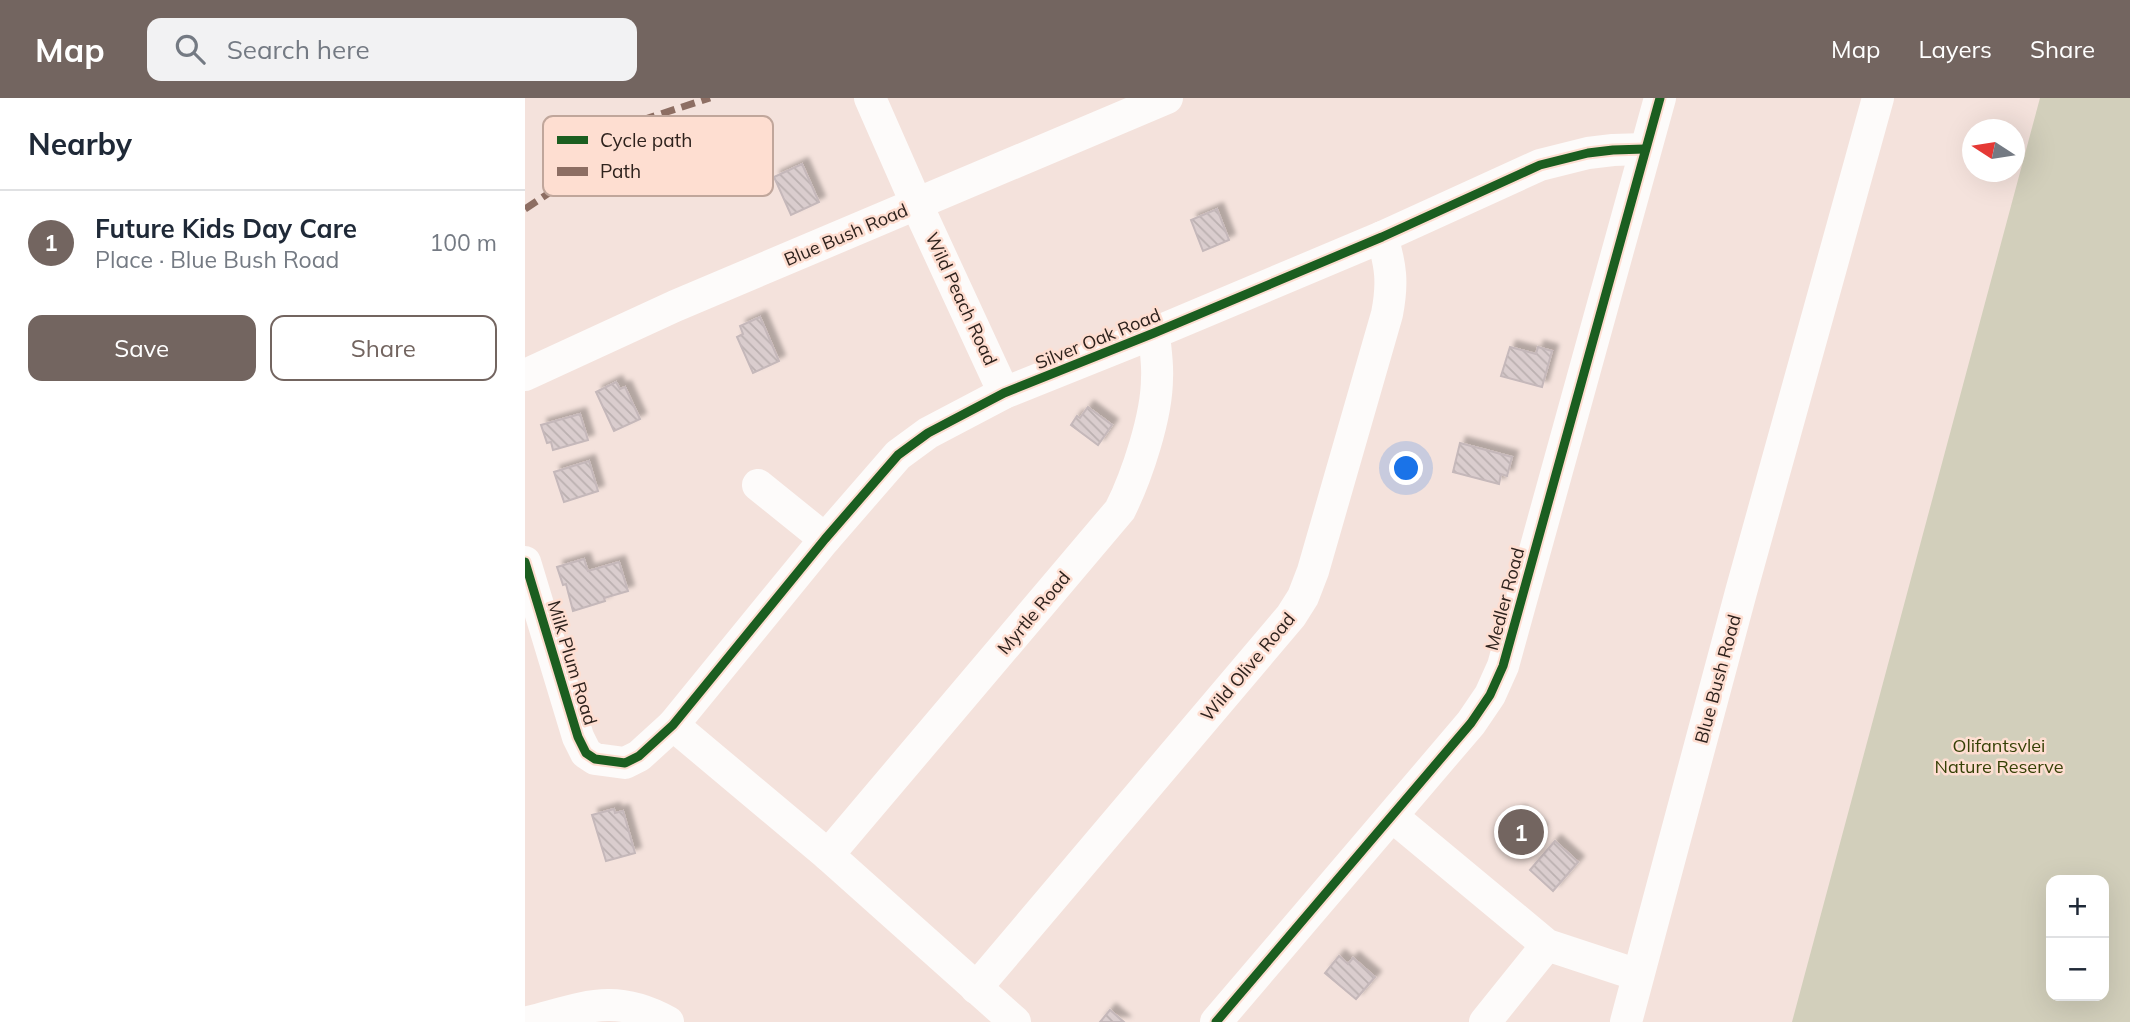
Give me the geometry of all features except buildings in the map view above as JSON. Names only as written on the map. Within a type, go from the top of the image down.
[{"type":"street","name":"Wild Peach Road","points":[[870,98],[1004,393]]},
{"type":"street","name":"Blue Bush Road","points":[[525,375],[675,306],[1167,98]]},
{"type":"street","name":"Medler Road","points":[[1216,1022],[1393,817],[1471,723],[1490,695],[1503,666],[1660,98]]},
{"type":"street","name":"Blue Bush Road","points":[[1626,1022],[1878,98]]},
{"type":"street","name":"Silver Oak Road","points":[[673,725],[825,539],[898,456],[914,442],[1004,393],[1154,334],[1382,237],[1540,165],[1588,153],[1645,149]]},
{"type":"street","name":"Wild Olive Road","points":[[976,988],[1291,616],[1303,597],[1313,571],[1387,314],[1392,288],[1382,237]]},
{"type":"street","name":"Myrtle Road","points":[[828,855],[1120,510],[1133,484],[1154,403],[1157,379],[1154,334]]},
{"type":"street","points":[[758,485],[825,539]]},
{"type":"street","name":"Milk Plum Road","points":[[525,562],[563,693],[586,753],[595,760],[625,764],[639,756],[673,725]]},
{"type":"street","points":[[673,725],[828,855],[1015,1022]]},
{"type":"street","points":[[1393,817],[1547,945],[1638,975]]},
{"type":"street","points":[[1485,1022],[1547,945]]},
{"type":"street","points":[[528,1022],[610,1004],[632,1006],[668,1022]]},
{"type":"green space","name":"Olifantsvlei Nature Reserve","points":[[2040,98],[2130,98],[2130,1022],[1792,1022],[2017,182],[2025,182],[2025,154]]},
{"type":"marked path","points":[[654,116],[710,98]]},
{"type":"marked path","points":[[525,209],[544,196]]},
{"type":"cycle path","points":[[1216,1022],[1471,723],[1490,695],[1503,666],[1660,98]]},
{"type":"cycle path","points":[[525,562],[578,737],[586,753],[595,759],[625,763],[639,756],[673,725],[825,539],[898,455],[928,433],[1004,393],[1382,237],[1540,165],[1588,153],[1645,149]]},
{"type":"place","name":"Future Kids Day Care","points":[[1521,832]]}]
